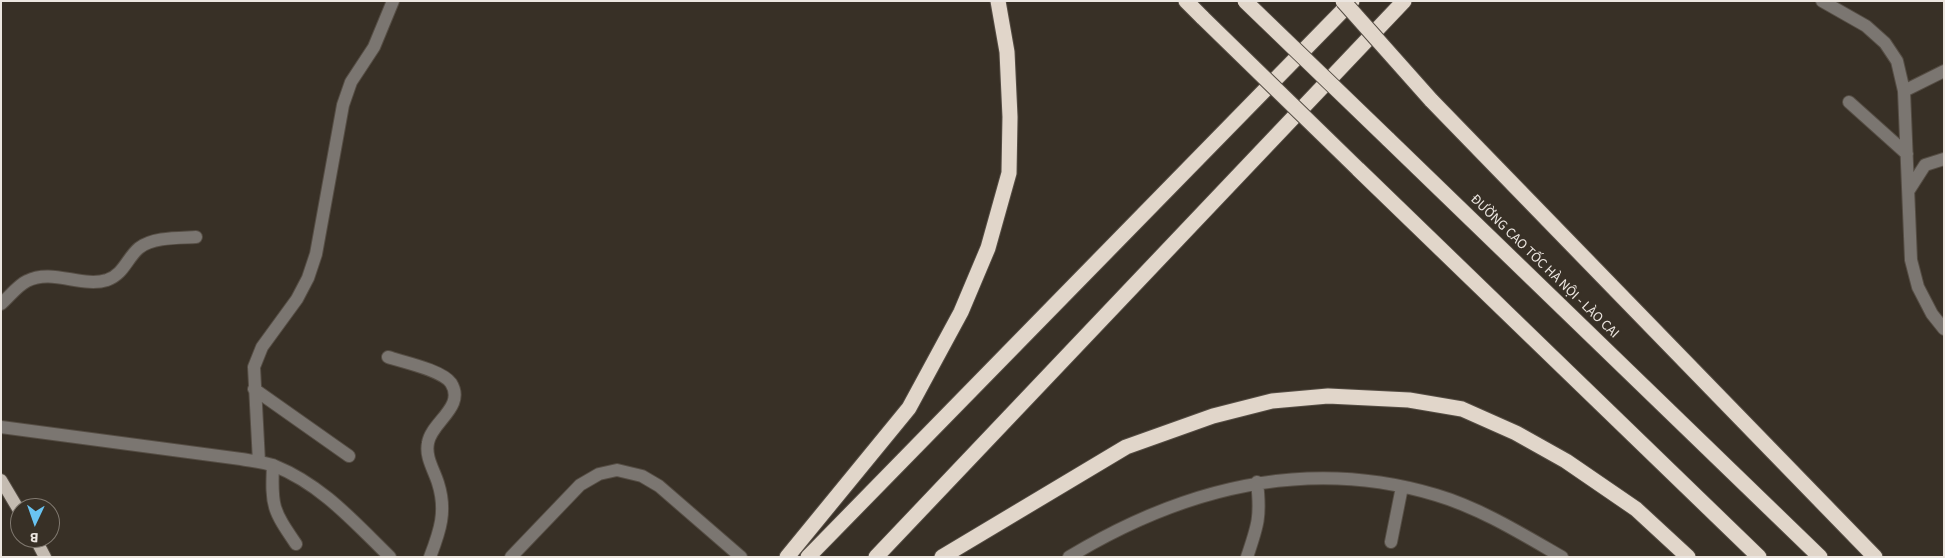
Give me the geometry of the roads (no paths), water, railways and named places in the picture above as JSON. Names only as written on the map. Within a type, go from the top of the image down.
[{"type":"highway","points":[[787,557],[909,408],[961,312],[988,248],[1009,173],[1010,117],[1007,52],[998,1]]},
{"type":"highway","points":[[1186,1],[1759,557]]},
{"type":"highway","name":"ĐƯỜNG CAO TỐC HÀ NỘI - LÀO CAI","points":[[1245,1],[1820,557]]},
{"type":"highway","points":[[1343,1],[1431,100],[1875,557]]},
{"type":"highway","points":[[808,557],[1352,1]]},
{"type":"highway","points":[[876,557],[1404,1]]},
{"type":"highway","points":[[942,557],[1126,447],[1212,416],[1272,402],[1328,396],[1409,400],[1462,409],[1516,433],[1566,461],[1636,509],[1688,557]]},
{"type":"main road","points":[[1,480],[12,498]]},
{"type":"street","points":[[259,462],[254,367],[262,347],[297,299],[308,278],[316,254],[343,105],[351,82],[374,47],[393,1]]},
{"type":"street","points":[[1822,1],[1866,26],[1886,43],[1896,61],[1904,91],[1911,260],[1918,288],[1932,314],[1944,329]]},
{"type":"street","points":[[1904,91],[1944,71]]},
{"type":"street","points":[[1849,102],[1907,154]]},
{"type":"street","points":[[1908,192],[1925,165],[1944,159]]},
{"type":"street","points":[[1,304],[26,281],[42,277],[87,281],[106,280],[119,274],[140,247],[158,240],[196,237]]},
{"type":"street","points":[[388,356],[446,376],[452,385],[455,396],[452,405],[428,442],[428,457],[438,483],[444,507],[442,526],[430,557]]},
{"type":"street","points":[[254,389],[349,456]]},
{"type":"street","points":[[1,427],[273,465],[300,477],[324,494],[390,557]]},
{"type":"street","points":[[273,465],[272,499],[277,516],[296,544]]},
{"type":"street","points":[[511,557],[580,485],[599,474],[617,470],[642,476],[659,486],[740,557]]},
{"type":"street","points":[[1069,557],[1136,522],[1199,496],[1257,482],[1319,477],[1382,482],[1437,495],[1499,522],[1562,557]]},
{"type":"street","points":[[1247,557],[1259,524],[1260,512],[1257,482]]},
{"type":"street","points":[[1391,542],[1402,487]]}]
